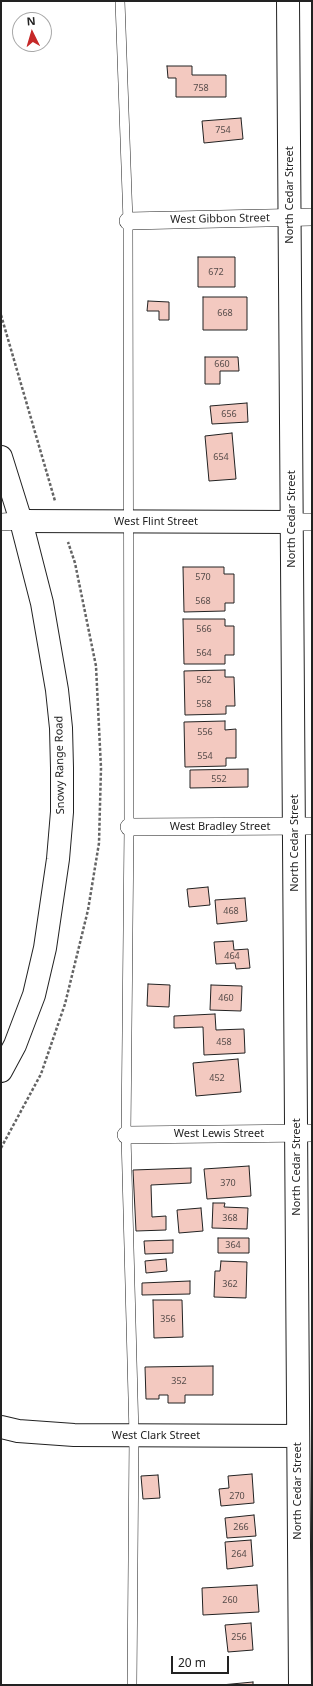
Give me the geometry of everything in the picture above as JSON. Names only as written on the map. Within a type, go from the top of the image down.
[{"type":"street","name":"North Cedar Street","points":[[288,1],[290,217],[302,522],[305,1436],[300,1685]]},
{"type":"street","name":"West Gibbon Street","points":[[128,221],[312,217]]},
{"type":"street","name":"Snowy Range Road","points":[[1,458],[11,521],[42,603],[57,690],[61,728],[62,812],[52,905],[45,948],[34,995],[15,1045],[1,1071]]},
{"type":"street","name":"West Flint Street","points":[[11,521],[302,522]]},
{"type":"street","name":"West Bradley Street","points":[[129,827],[303,826]]},
{"type":"street","name":"West Lewis Street","points":[[126,1135],[304,1133]]},
{"type":"street","name":"West Clark Street","points":[[1,1427],[18,1431],[74,1436],[305,1436]]},
{"type":"lane","points":[[120,1],[128,221],[129,827],[126,1135],[134,1435],[132,1685]]},
{"type":"building","points":[[167,66],[192,66],[192,75],[226,75],[226,97],[176,97],[176,78],[168,78]]},
{"type":"building","points":[[241,118],[243,139],[204,143],[202,121]]},
{"type":"building","points":[[198,257],[235,257],[235,287],[198,287]]},
{"type":"building","points":[[203,297],[247,297],[247,330],[203,330]]},
{"type":"building","points":[[148,301],[169,302],[169,320],[159,320],[159,311],[147,311]]},
{"type":"building","points":[[205,357],[238,357],[239,371],[220,371],[220,384],[205,384]]},
{"type":"building","points":[[247,403],[248,422],[212,424],[210,406]]},
{"type":"building","points":[[232,433],[236,479],[209,481],[205,436]]},
{"type":"building","points":[[183,567],[224,567],[224,574],[234,574],[234,603],[225,603],[225,611],[184,612]]},
{"type":"building","points":[[183,619],[225,619],[225,626],[234,626],[234,655],[225,655],[225,664],[184,664]]},
{"type":"building","points":[[225,670],[225,677],[234,677],[235,706],[226,706],[226,714],[185,715],[184,671]]},
{"type":"building","points":[[225,721],[225,730],[236,729],[236,758],[226,758],[226,766],[185,767],[184,722]]},
{"type":"building","points":[[248,769],[248,787],[190,788],[190,770]]},
{"type":"building","points":[[208,887],[210,905],[189,907],[187,889]]},
{"type":"building","points":[[245,898],[247,921],[217,924],[215,900]]},
{"type":"building","points":[[233,941],[234,950],[248,949],[250,968],[236,969],[235,963],[216,964],[214,942]]},
{"type":"building","points":[[148,984],[170,985],[169,1007],[147,1006]]},
{"type":"building","points":[[211,985],[242,986],[241,1011],[210,1010]]},
{"type":"building","points":[[215,1014],[216,1030],[244,1029],[245,1053],[204,1055],[203,1027],[174,1028],[174,1016]]},
{"type":"building","points":[[238,1059],[241,1092],[196,1096],[193,1063]]},
{"type":"building","points":[[249,1166],[251,1196],[207,1199],[204,1169]]},
{"type":"building","points":[[191,1168],[191,1183],[151,1185],[152,1217],[166,1216],[166,1230],[136,1231],[133,1170]]},
{"type":"building","points":[[213,1203],[225,1203],[224,1207],[248,1208],[247,1229],[212,1228]]},
{"type":"building","points":[[201,1208],[203,1231],[179,1233],[177,1210]]},
{"type":"building","points":[[218,1238],[249,1238],[249,1253],[218,1253]]},
{"type":"building","points":[[173,1240],[173,1253],[145,1254],[144,1241]]},
{"type":"building","points":[[166,1259],[167,1271],[146,1273],[145,1261]]},
{"type":"building","points":[[221,1261],[247,1262],[246,1298],[214,1297],[215,1271],[220,1271]]},
{"type":"building","points":[[190,1281],[190,1294],[142,1295],[142,1283]]},
{"type":"building","points":[[153,1300],[182,1300],[183,1337],[154,1338]]},
{"type":"building","points":[[213,1366],[213,1395],[185,1395],[185,1403],[168,1403],[168,1395],[159,1395],[159,1399],[146,1399],[145,1367]]},
{"type":"building","points":[[252,1474],[254,1503],[221,1506],[219,1489],[229,1488],[228,1476]]},
{"type":"building","points":[[158,1475],[160,1498],[143,1499],[141,1476]]},
{"type":"building","points":[[254,1515],[256,1536],[227,1538],[225,1518]]},
{"type":"building","points":[[251,1540],[253,1566],[227,1569],[225,1542]]},
{"type":"building","points":[[257,1585],[259,1612],[203,1615],[202,1588]]},
{"type":"building","points":[[251,1623],[253,1650],[228,1652],[225,1625]]},
{"type":"building","points":[[253,1682],[253,1685],[221,1685]]}]
